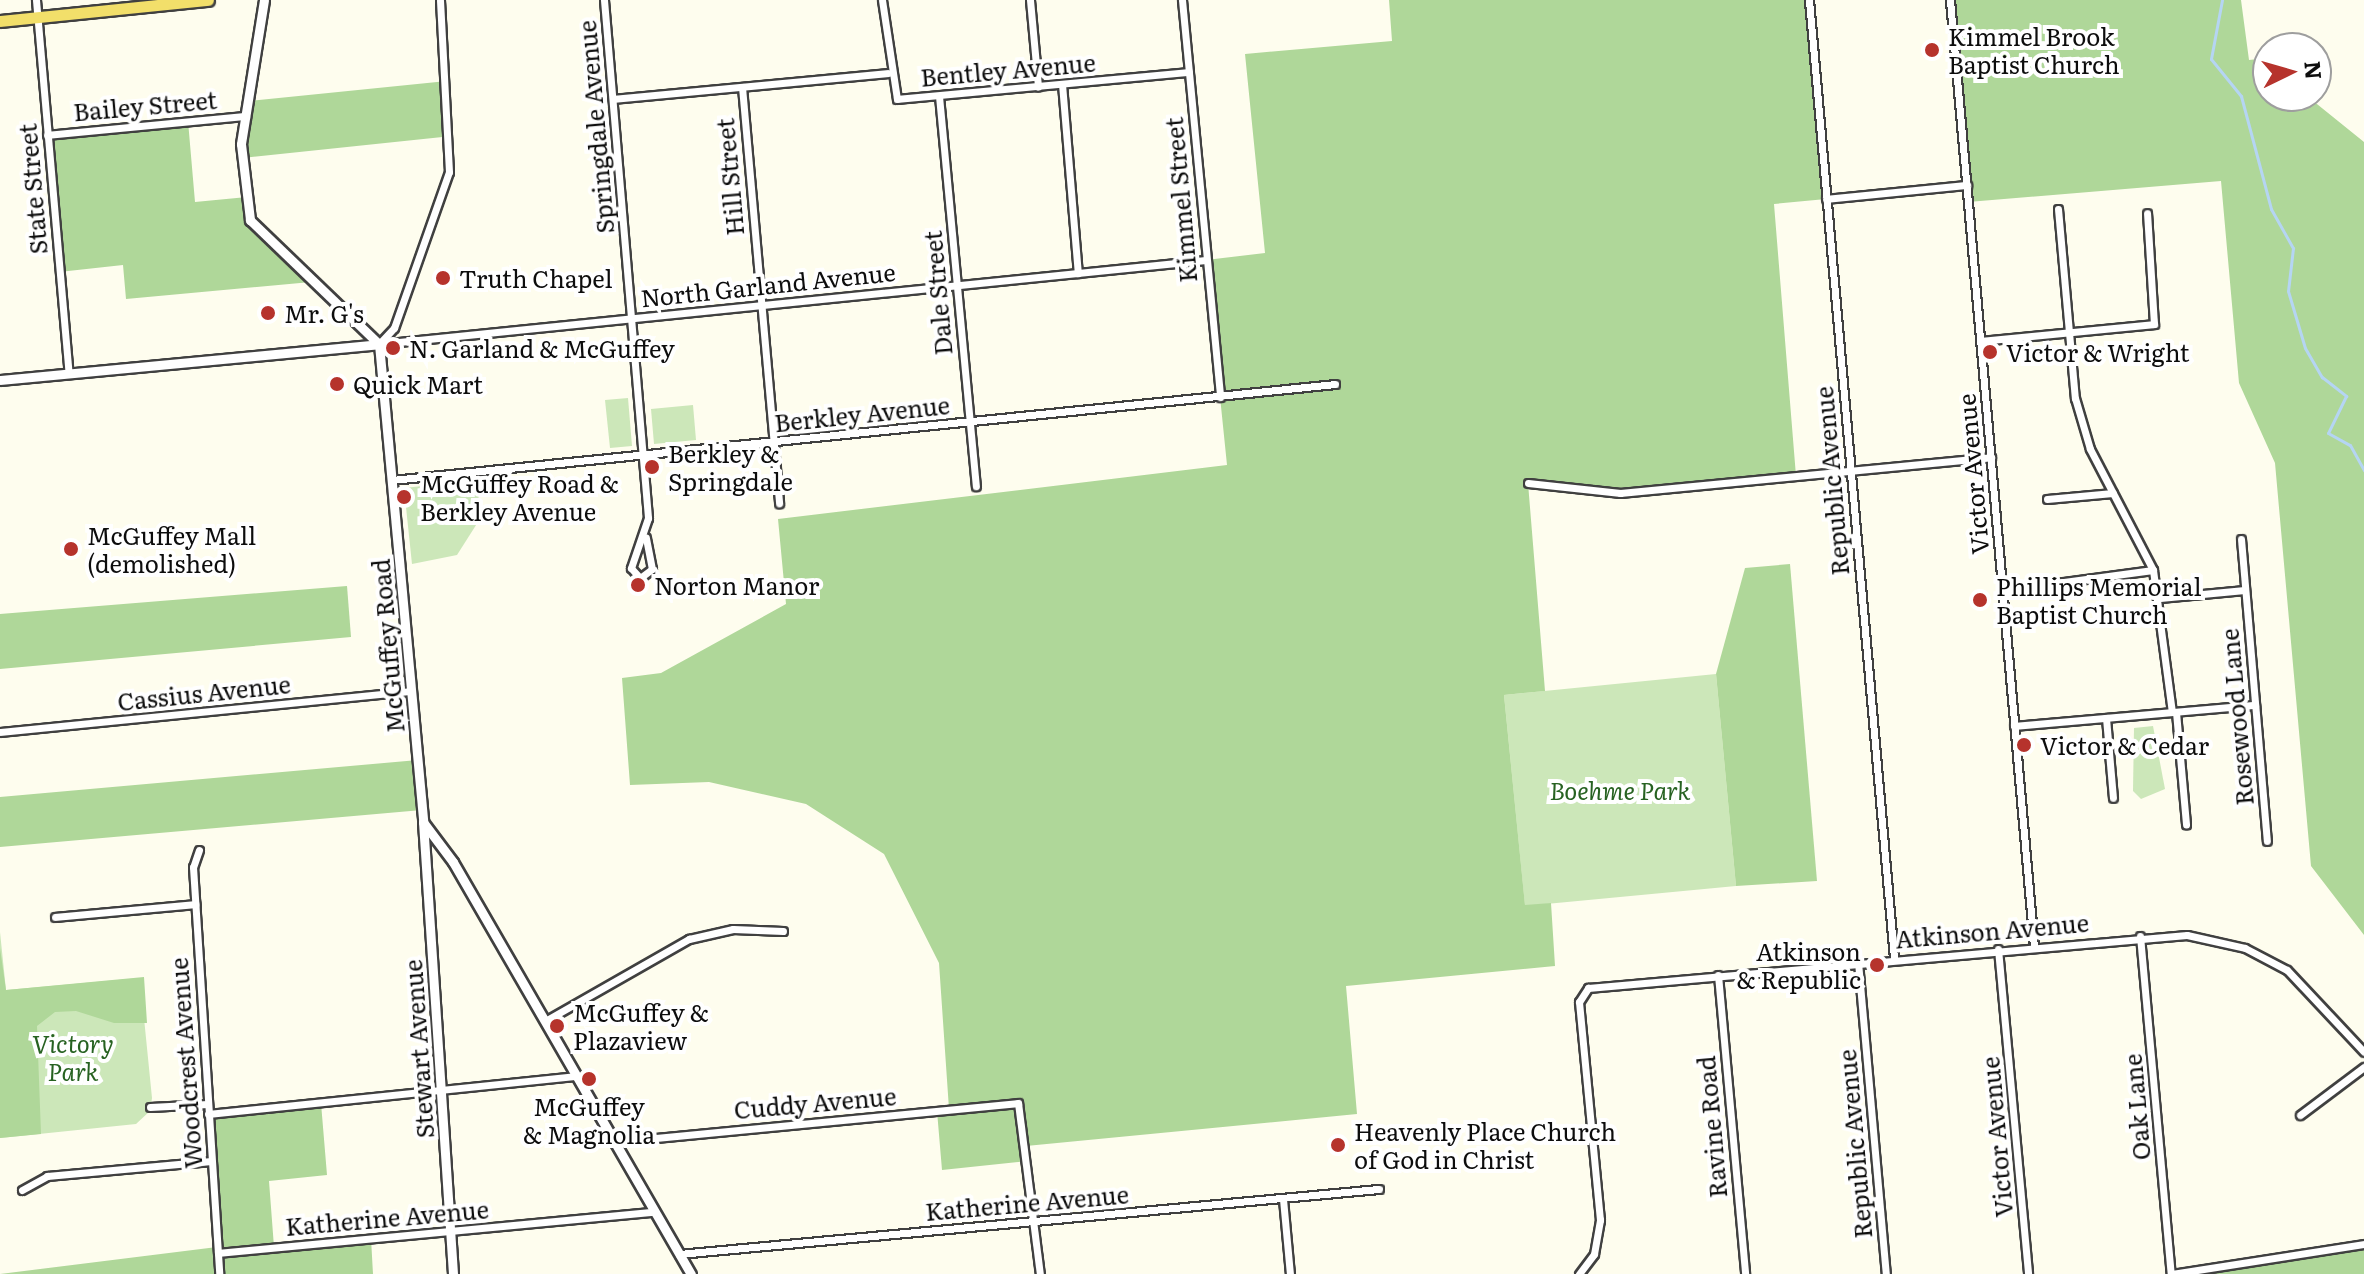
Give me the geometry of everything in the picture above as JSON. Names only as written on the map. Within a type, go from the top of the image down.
[{"type":"main road","points":[[0,21],[154,3],[208,0]]},
{"type":"street","name":"State Street","points":[[36,0],[69,374]]},
{"type":"street","points":[[264,0],[241,144],[252,225],[379,344],[394,328],[449,172],[440,0]]},
{"type":"street","name":"Springdale Avenue","points":[[604,0],[643,455],[646,538],[652,569],[640,578],[631,568],[646,538]]},
{"type":"street","points":[[882,0],[888,73]]},
{"type":"street","points":[[1030,0],[1038,87]]},
{"type":"street","name":"Kimmel Street","points":[[1182,0],[1220,397]]},
{"type":"street","name":"Republic Avenue","points":[[1809,0],[1894,959]]},
{"type":"street","name":"Victor Avenue","points":[[1950,0],[2034,946]]},
{"type":"street","name":"Bentley Avenue","points":[[613,99],[888,73],[897,99],[1189,72]]},
{"type":"street","points":[[1062,84],[1078,273]]},
{"type":"street","name":"Hill Street","points":[[742,87],[779,503]]},
{"type":"street","name":"Dale Street","points":[[939,96],[976,486]]},
{"type":"street","name":"Bailey Street","points":[[47,135],[246,116]]},
{"type":"street","points":[[1826,199],[1967,185]]},
{"type":"street","points":[[2058,209],[2081,424],[2153,570],[2160,598],[2186,825]]},
{"type":"street","points":[[1981,341],[2154,324],[2147,213]]},
{"type":"street","name":"North Garland Avenue","points":[[0,380],[1206,260]]},
{"type":"street","name":"McGuffey Road","points":[[379,344],[423,822],[545,1021],[691,1274]]},
{"type":"street","name":"Berkley Avenue","points":[[392,480],[1335,384]]},
{"type":"street","points":[[1528,483],[1620,493],[1991,457]]},
{"type":"street","points":[[2047,499],[2113,493]]},
{"type":"street","name":"Rosewood Lane","points":[[2241,539],[2267,841]]},
{"type":"street","points":[[2034,586],[2153,570]]},
{"type":"street","points":[[2160,598],[2245,590]]},
{"type":"street","name":"Cassius Avenue","points":[[0,732],[411,691]]},
{"type":"street","points":[[2014,726],[2255,705]]},
{"type":"street","points":[[2106,718],[2113,798]]},
{"type":"street","name":"Stewart Avenue","points":[[423,822],[453,1274]]},
{"type":"street","name":"Woodcrest Avenue","points":[[199,850],[195,904],[219,1274]]},
{"type":"street","points":[[55,917],[195,904]]},
{"type":"street","points":[[545,1021],[689,939],[733,929],[783,931]]},
{"type":"street","name":"Atkinson Avenue","points":[[1579,1274],[1594,1254],[1600,1220],[1583,991],[1718,975],[2140,936],[2205,937],[2267,958],[2317,994],[2364,1052]]},
{"type":"street","name":"Oak Lane","points":[[2140,936],[2172,1274]]},
{"type":"street","name":"Victor Avenue","points":[[1998,949],[2028,1274]]},
{"type":"street","name":"Republic Avenue","points":[[1858,962],[1886,1274]]},
{"type":"street","name":"Ravine Road","points":[[1718,975],[1745,1274]]},
{"type":"street","points":[[2300,1115],[2364,1067]]},
{"type":"street","points":[[208,1114],[577,1076]]},
{"type":"street","name":"Cuddy Avenue","points":[[615,1142],[1018,1103],[1034,1222]]},
{"type":"street","points":[[150,1107],[208,1104]]},
{"type":"street","points":[[22,1190],[47,1176],[211,1161]]},
{"type":"street","name":"Katherine Avenue","points":[[679,1254],[1379,1189]]},
{"type":"street","points":[[1283,1199],[1290,1274]]},
{"type":"street","name":"Katherine Avenue","points":[[218,1253],[655,1212]]},
{"type":"street","points":[[1034,1222],[1040,1274]]},
{"type":"street","points":[[2172,1274],[2364,1244]]},
{"type":"green space","points":[[1389,0],[1809,0],[1826,199],[1774,204],[1796,476],[1594,494],[1528,483],[1545,691],[1504,695],[1525,905],[1551,903],[1555,966],[1346,986],[1357,1114],[1026,1146],[1027,1161],[942,1170],[937,1111],[949,1109],[939,963],[884,854],[806,804],[709,782],[630,785],[622,678],[661,673],[786,604],[778,519],[1227,465],[1206,260],[1265,253],[1245,54],[1392,41]]},
{"type":"green space","points":[[1950,0],[2241,0],[2249,60],[2252,60],[2252,112],[2327,112],[2364,142],[2364,935],[2311,866],[2275,463],[2239,383],[2221,181],[1968,202]]},
{"type":"green space","points":[[447,81],[452,136],[242,158],[248,101]]},
{"type":"green space","points":[[188,121],[195,202],[247,197],[250,220],[311,282],[126,299],[123,265],[59,272],[47,135]]},
{"type":"green space","points":[[628,398],[632,446],[610,448],[605,400]]},
{"type":"green space","points":[[693,405],[696,440],[654,444],[651,409]]},
{"type":"green space","points":[[479,480],[478,522],[457,555],[412,564],[404,488]]},
{"type":"green space","points":[[1790,564],[1817,881],[1736,886],[1716,674],[1745,568]]},
{"type":"green space","points":[[347,586],[351,637],[0,669],[0,614]]},
{"type":"green space","name":"Boehme Park","points":[[1716,674],[1736,886],[1525,906],[1504,695]]},
{"type":"green space","points":[[2153,726],[2165,789],[2141,799],[2133,791],[2134,728]]},
{"type":"green space","points":[[418,760],[422,810],[0,847],[0,797]]},
{"type":"green space","name":"Victory Park","points":[[0,932],[6,990],[140,978],[152,1098],[150,1111],[136,1124],[0,1138]]},
{"type":"green space","points":[[0,948],[6,990],[144,977],[147,1023],[114,1023],[76,1011],[55,1012],[37,1026],[41,1134],[0,1138]]},
{"type":"green space","points":[[321,1103],[327,1175],[269,1181],[274,1247],[371,1238],[373,1274],[0,1274],[217,1247],[208,1114]]},
{"type":"green space","points":[[2364,1244],[2364,1274],[2172,1274]]},
{"type":"waterway","points":[[2222,0],[2211,59],[2241,96],[2271,209],[2293,248],[2288,291],[2305,348],[2322,377],[2346,396],[2328,433],[2350,445],[2364,470]]},
{"type":"place","name":"Kimmel Brook Baptist Church","points":[[1932,50]]},
{"type":"place","name":"Truth Chapel","points":[[443,278]]},
{"type":"place","name":"Mr. G's","points":[[268,313]]},
{"type":"place","name":"N. Garland & McGuffey","points":[[393,348]]},
{"type":"place","name":"Victor & Wright","points":[[1990,352]]},
{"type":"place","name":"Quick Mart","points":[[337,384]]},
{"type":"place","name":"Berkley & Springdale","points":[[652,467]]},
{"type":"place","name":"McGuffey Road & Berkley Avenue","points":[[404,497]]},
{"type":"place","name":"McGuffey Mall (demolished)","points":[[71,549]]},
{"type":"place","name":"Norton Manor","points":[[638,585]]},
{"type":"place","name":"Phillips Memorial Baptist Church","points":[[1980,600]]},
{"type":"place","name":"Victor & Cedar","points":[[2024,745]]},
{"type":"place","name":"Atkinson & Republic","points":[[1877,965]]},
{"type":"place","name":"McGuffey & Plazaview","points":[[557,1026]]},
{"type":"place","name":"McGuffey & Magnolia","points":[[589,1079]]},
{"type":"place","name":"Heavenly Place Church of God in Christ","points":[[1338,1145]]}]
